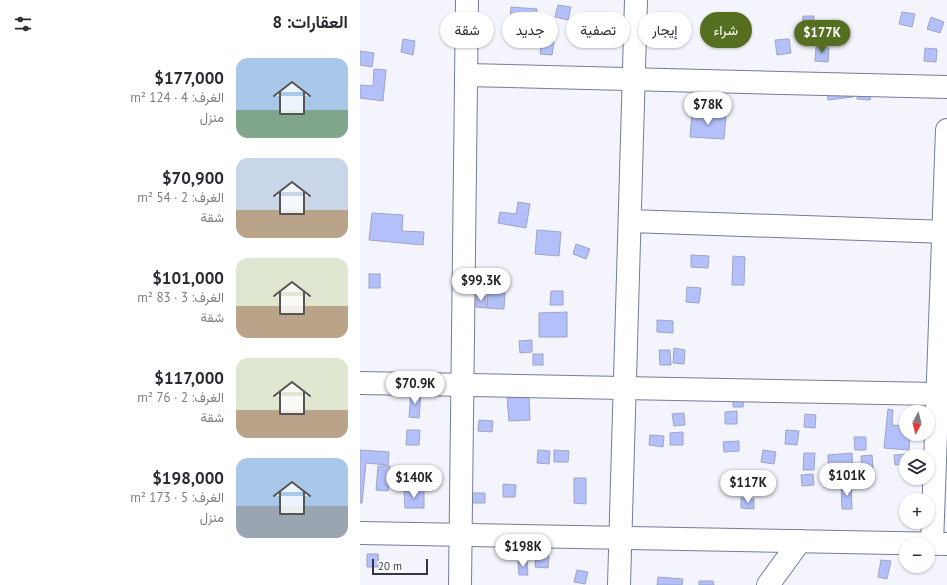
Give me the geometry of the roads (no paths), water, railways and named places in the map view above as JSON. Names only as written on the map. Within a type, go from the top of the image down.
[{"type":"street","points":[[460,585],[467,0]]},
{"type":"street","points":[[620,585],[624,388],[636,0]]},
{"type":"street","points":[[466,75],[947,87]]},
{"type":"street","points":[[360,533],[940,544],[937,394],[945,232],[947,130]]},
{"type":"street","points":[[630,220],[945,232]]},
{"type":"street","points":[[360,383],[937,394]]},
{"type":"street","points":[[768,585],[800,541]]}]
